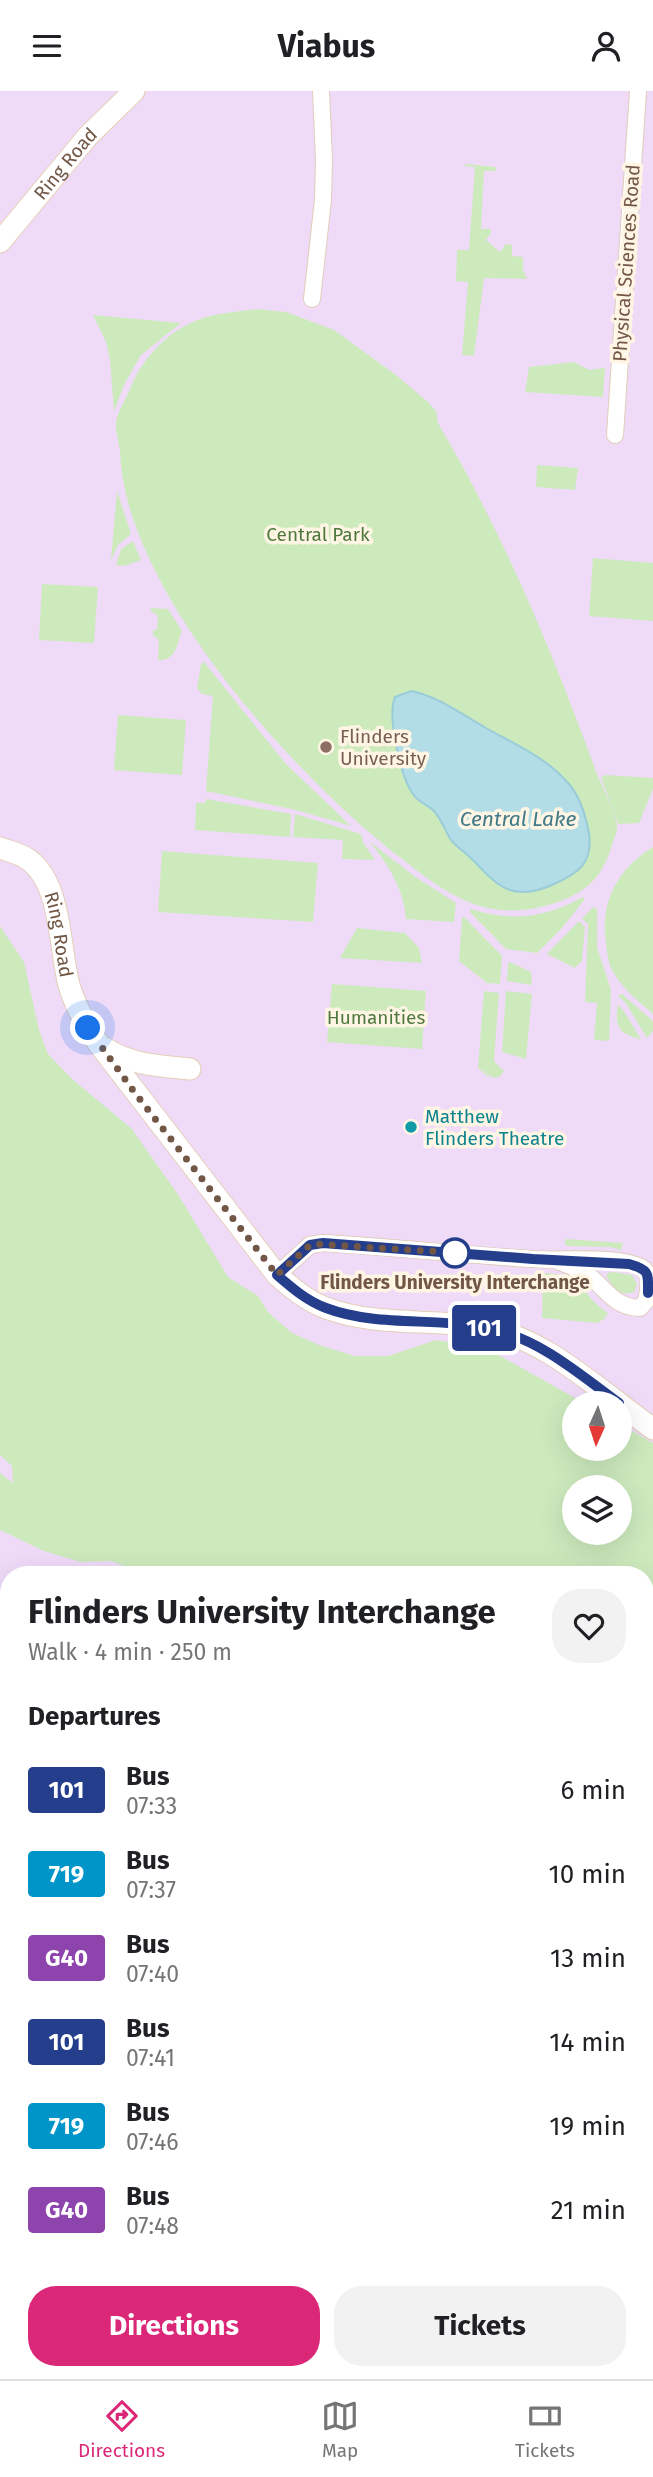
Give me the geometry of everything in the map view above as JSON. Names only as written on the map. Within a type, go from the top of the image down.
[{"type":"street","name":"Ring Road","points":[[0,242],[88,136],[134,91]]},
{"type":"street","points":[[312,299],[323,200],[321,91]]},
{"type":"street","name":"Physical Sciences Road","points":[[615,435],[638,91]]},
{"type":"street","name":"Ring Road","points":[[0,848],[27,859],[47,886],[56,913],[72,994],[81,1017],[98,1043],[277,1275],[309,1300],[342,1313],[463,1324],[498,1330],[557,1359],[601,1391]]},
{"type":"street","points":[[98,1043],[118,1057],[190,1069]]},
{"type":"street","points":[[277,1275],[310,1245],[323,1243],[558,1261],[611,1262],[642,1267],[648,1275],[646,1301],[640,1308],[620,1304],[593,1279],[558,1261]]},
{"type":"street","name":"Ring Road","points":[[632,1414],[653,1429]]},
{"type":"shaded area","name":"Flinders University","points":[[0,91],[653,91],[653,1566],[0,1566]]},
{"type":"green space","points":[[464,166],[495,167],[496,171],[484,171],[481,229],[491,229],[486,240],[500,252],[506,244],[512,245],[512,256],[523,257],[523,270],[527,279],[484,278],[474,356],[462,355],[468,282],[456,281],[457,250],[469,250],[475,167]]},
{"type":"green space","name":"Central Park","points":[[257,309],[286,312],[334,330],[396,375],[436,411],[438,423],[484,507],[525,594],[617,823],[617,832],[606,862],[590,884],[573,895],[537,908],[497,910],[471,903],[450,893],[398,856],[311,778],[265,728],[221,675],[182,618],[150,561],[129,505],[116,429],[120,409],[144,363],[174,332],[214,315]]},
{"type":"green space","points":[[93,315],[181,323],[141,355],[125,383],[114,411],[110,360],[106,342]]},
{"type":"green space","points":[[574,362],[589,370],[605,368],[603,397],[525,392],[529,367]]},
{"type":"green space","points":[[537,465],[578,468],[575,490],[536,487]]},
{"type":"green space","points":[[117,491],[131,534],[118,545],[111,560]]},
{"type":"green space","points":[[133,541],[141,560],[124,566],[116,565],[121,549]]},
{"type":"green space","points":[[593,558],[653,563],[653,621],[589,616]]},
{"type":"green space","points":[[42,584],[98,587],[94,643],[39,640]]},
{"type":"green space","points":[[151,608],[168,609],[182,631],[175,651],[164,660],[158,660],[159,640],[153,635],[153,630],[157,630],[158,616]]},
{"type":"green space","points":[[204,662],[286,764],[351,826],[296,810],[206,791],[213,696],[202,694],[197,688],[201,664]]},
{"type":"green space","points":[[118,715],[186,720],[182,775],[114,770]]},
{"type":"green space","points":[[605,775],[653,778],[653,789],[639,823],[618,824],[601,778]]},
{"type":"green space","points":[[206,799],[291,814],[290,837],[195,830],[196,803],[205,803]]},
{"type":"green space","points":[[295,814],[361,834],[375,860],[342,859],[343,840],[293,837]]},
{"type":"green space","points":[[369,841],[414,876],[456,903],[454,922],[406,919],[402,897],[394,877]]},
{"type":"green space","points":[[653,847],[653,1014],[625,988],[612,970],[605,928],[609,900],[621,876]]},
{"type":"green space","points":[[162,851],[318,863],[313,922],[158,912]]},
{"type":"green space","points":[[583,897],[585,899],[561,929],[537,953],[506,949],[470,912],[471,909],[500,916],[528,916],[556,910]]},
{"type":"green space","points":[[593,907],[597,909],[597,947],[611,990],[609,1041],[594,1040],[597,1003],[585,1002],[588,924],[582,919]]},
{"type":"green space","points":[[464,917],[502,956],[500,984],[487,983],[459,961]]},
{"type":"green space","points":[[579,921],[585,927],[582,961],[575,968],[547,954]]},
{"type":"green space","points":[[0,926],[24,962],[39,1030],[48,1054],[72,1079],[131,1128],[179,1196],[228,1277],[258,1296],[268,1312],[292,1333],[355,1356],[388,1356],[436,1340],[486,1348],[563,1391],[562,1461],[632,1461],[632,1431],[653,1443],[653,1566],[125,1566],[111,1561],[81,1562],[44,1551],[0,1530],[0,1473],[13,1483],[12,1466],[0,1455]]},
{"type":"green space","points":[[357,928],[405,933],[419,948],[422,963],[340,958]]},
{"type":"green space","points":[[510,962],[531,972],[532,985],[507,981]]},
{"type":"green space","name":"Humanities","points":[[332,984],[426,991],[422,1049],[327,1042]]},
{"type":"green space","points":[[484,991],[499,993],[494,1061],[504,1071],[499,1077],[493,1078],[478,1068]]},
{"type":"green space","points":[[506,991],[532,994],[526,1059],[502,1052]]},
{"type":"green space","points":[[622,994],[653,1021],[653,1031],[647,1038],[625,1002],[618,996]]},
{"type":"green space","points":[[618,1005],[641,1039],[620,1029],[617,1019]]},
{"type":"green space","points":[[565,1239],[623,1243],[621,1250],[610,1247],[567,1246]]},
{"type":"green space","points":[[613,1272],[632,1275],[637,1284],[634,1292],[621,1292],[614,1287],[606,1276]]},
{"type":"green space","points":[[543,1273],[558,1274],[576,1281],[608,1313],[604,1319],[597,1323],[542,1318]]},
{"type":"water","name":"Central Lake","points":[[411,691],[441,702],[530,753],[551,767],[569,784],[582,807],[590,843],[586,859],[577,871],[542,889],[509,890],[487,875],[454,844],[436,813],[413,794],[399,760],[393,706],[395,697]]},
{"type":"bus line","name":"101","points":[[603,1391],[541,1349],[498,1330],[463,1324],[342,1313],[309,1300],[277,1275],[310,1245],[323,1243],[629,1264],[642,1267],[646,1271],[648,1293]]},
{"type":"place","name":"Flinders University","points":[[326,747]]},
{"type":"place","name":"Matthew Flinders Theatre","points":[[411,1127]]},
{"type":"place","name":"Flinders University Interchange","points":[[455,1253]]},
{"type":"route","points":[[88,1028],[135,1093],[277,1275],[310,1245],[316,1244],[459,1253],[455,1253]]}]
